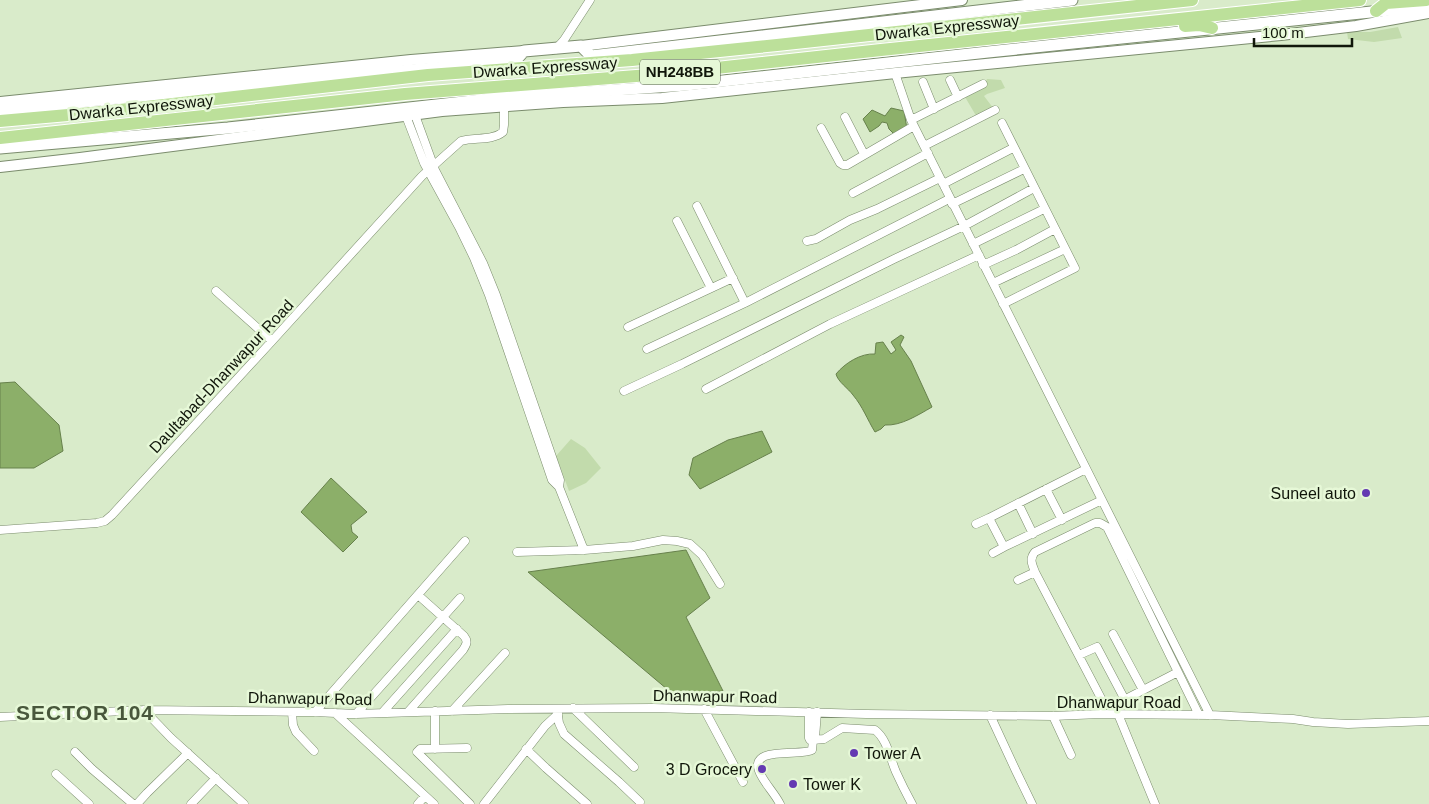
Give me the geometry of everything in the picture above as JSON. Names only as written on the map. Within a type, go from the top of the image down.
[{"type":"highway","points":[[1082,12],[1089,4],[1128,0]]},
{"type":"highway","name":"Dwarka Expressway","points":[[0,121],[102,112],[428,75],[632,60],[1192,0]]},
{"type":"highway","name":"Dwarka Expressway","points":[[0,138],[405,94],[662,74],[1360,0]]},
{"type":"highway","points":[[1376,12],[1386,3],[1427,1]]},
{"type":"highway","points":[[1081,30],[1101,33],[1199,25],[1212,28]]},
{"type":"main road","points":[[0,110],[294,80],[515,61],[524,51],[581,46],[592,56],[1072,0]]},
{"type":"main road","points":[[0,148],[248,126],[307,124],[344,115],[500,98],[686,85],[1429,6]]},
{"type":"street","points":[[556,49],[590,0]]},
{"type":"street","points":[[581,46],[962,0]]},
{"type":"street","points":[[0,167],[80,158],[307,124],[504,106],[662,98],[1281,35],[1356,26],[1429,13]]},
{"type":"street","points":[[0,102],[411,60],[524,51]]},
{"type":"street","points":[[895,73],[912,123],[1210,715]]},
{"type":"street","points":[[950,80],[958,97]]},
{"type":"street","points":[[923,82],[934,109]]},
{"type":"street","points":[[821,128],[840,163],[843,165],[847,164],[934,109],[983,84]]},
{"type":"street","name":"Daultabad-Dhanwapur Road","points":[[0,530],[97,523],[104,521],[112,515],[422,176],[461,141],[495,137],[502,132],[504,106]]},
{"type":"street","points":[[853,192],[877,181],[995,110]]},
{"type":"street","points":[[411,115],[431,168],[490,295],[518,370],[552,480],[559,488],[584,550]]},
{"type":"street","points":[[845,117],[864,154]]},
{"type":"street","points":[[1002,123],[1044,209],[1075,266],[1074,269],[1003,304]]},
{"type":"street","points":[[807,241],[1013,148]]},
{"type":"street","points":[[647,349],[745,304],[951,202],[1024,169]]},
{"type":"street","points":[[624,391],[964,226],[1034,188]]},
{"type":"street","points":[[697,206],[745,304]]},
{"type":"street","points":[[973,244],[1044,209]]},
{"type":"street","points":[[677,221],[711,288]]},
{"type":"street","points":[[983,265],[1055,229]]},
{"type":"street","points":[[993,283],[1065,248]]},
{"type":"street","points":[[706,390],[830,324],[978,255]]},
{"type":"street","points":[[628,327],[733,278]]},
{"type":"street","points":[[216,292],[272,341]]},
{"type":"street","points":[[976,524],[1086,469]]},
{"type":"street","points":[[1046,489],[1062,520]]},
{"type":"street","points":[[993,552],[1102,500]]},
{"type":"street","points":[[1018,503],[1033,534]]},
{"type":"street","points":[[989,518],[1004,547]]},
{"type":"street","points":[[1178,672],[1122,701],[1106,705],[1035,572],[1031,561],[1035,552],[1095,524],[1104,525],[1110,532],[1199,715]]},
{"type":"street","points":[[517,552],[584,550],[633,546],[663,540],[677,541],[690,544],[702,554],[720,584]]},
{"type":"street","points":[[315,712],[464,541]]},
{"type":"street","points":[[1018,580],[1035,572]]},
{"type":"street","points":[[408,712],[466,646],[467,640],[418,595]]},
{"type":"street","points":[[356,714],[460,598]]},
{"type":"street","points":[[382,713],[457,629]]},
{"type":"street","points":[[1113,634],[1143,690]]},
{"type":"street","points":[[1079,655],[1097,647],[1122,701],[1121,714],[1155,804]]},
{"type":"street","points":[[452,711],[505,653]]},
{"type":"street","points":[[572,708],[634,767]]},
{"type":"street","name":"Dhanwapur Road","points":[[0,717],[144,710],[356,714],[452,711],[557,712],[572,708],[704,709],[866,714],[1210,715],[1348,724],[1429,721]]},
{"type":"street","points":[[704,709],[743,782]]},
{"type":"street","points":[[144,710],[242,803]]},
{"type":"street","points":[[292,712],[293,725],[296,732],[314,751]]},
{"type":"street","points":[[435,712],[435,749]]},
{"type":"street","points":[[484,804],[557,712]]},
{"type":"street","points":[[557,712],[564,734],[640,802]]},
{"type":"street","points":[[780,804],[760,774],[758,765],[760,760],[766,756],[776,753],[808,753],[813,748],[813,740],[815,738],[813,712]]},
{"type":"street","points":[[335,713],[434,804]]},
{"type":"street","points":[[990,715],[1032,804]]},
{"type":"street","points":[[1052,716],[1071,755]]},
{"type":"street","points":[[813,740],[824,739],[842,728],[875,730],[885,744],[912,804]]},
{"type":"street","points":[[467,748],[420,749],[417,752],[470,804]]},
{"type":"street","points":[[526,749],[587,804]]},
{"type":"street","points":[[75,752],[133,804]]},
{"type":"street","points":[[137,804],[188,753]]},
{"type":"street","points":[[56,774],[89,804]]},
{"type":"street","points":[[191,804],[216,778]]},
{"type":"street","points":[[418,804],[426,796]]},
{"type":"shaded area","points":[[1398,27],[1402,38],[1374,42],[1348,39],[1347,32],[1370,32]]},
{"type":"shaded area","points":[[987,79],[1001,80],[1005,88],[984,96],[997,113],[978,119],[965,97],[985,85]]},
{"type":"shaded area","points":[[891,108],[904,111],[907,129],[895,135],[889,129],[887,123],[882,122],[870,132],[863,119],[872,110],[885,116]]},
{"type":"shaded area","points":[[901,335],[904,337],[900,345],[911,361],[932,407],[903,422],[885,425],[875,432],[860,404],[836,374],[854,359],[864,355],[875,354],[876,343],[883,342],[891,354],[896,350],[891,342]]},
{"type":"shaded area","points":[[15,382],[59,425],[63,451],[34,468],[0,468],[0,383]]},
{"type":"shaded area","points":[[762,431],[772,452],[700,489],[689,475],[693,458],[728,440]]},
{"type":"shaded area","points":[[571,439],[585,448],[601,468],[586,483],[569,491],[556,456]]},
{"type":"shaded area","points":[[331,478],[367,512],[351,525],[352,532],[358,537],[343,552],[301,512]]},
{"type":"shaded area","points":[[686,550],[710,598],[686,617],[723,691],[674,695],[528,572]]},
{"type":"place","name":"Suneel auto","points":[[1366,493]]},
{"type":"place","name":"Tower A","points":[[854,753]]},
{"type":"place","name":"3 D Grocery","points":[[762,769]]},
{"type":"place","name":"Tower K","points":[[793,784]]},
{"type":"district","name":"SECTOR 104","points":[[85,713]]}]
